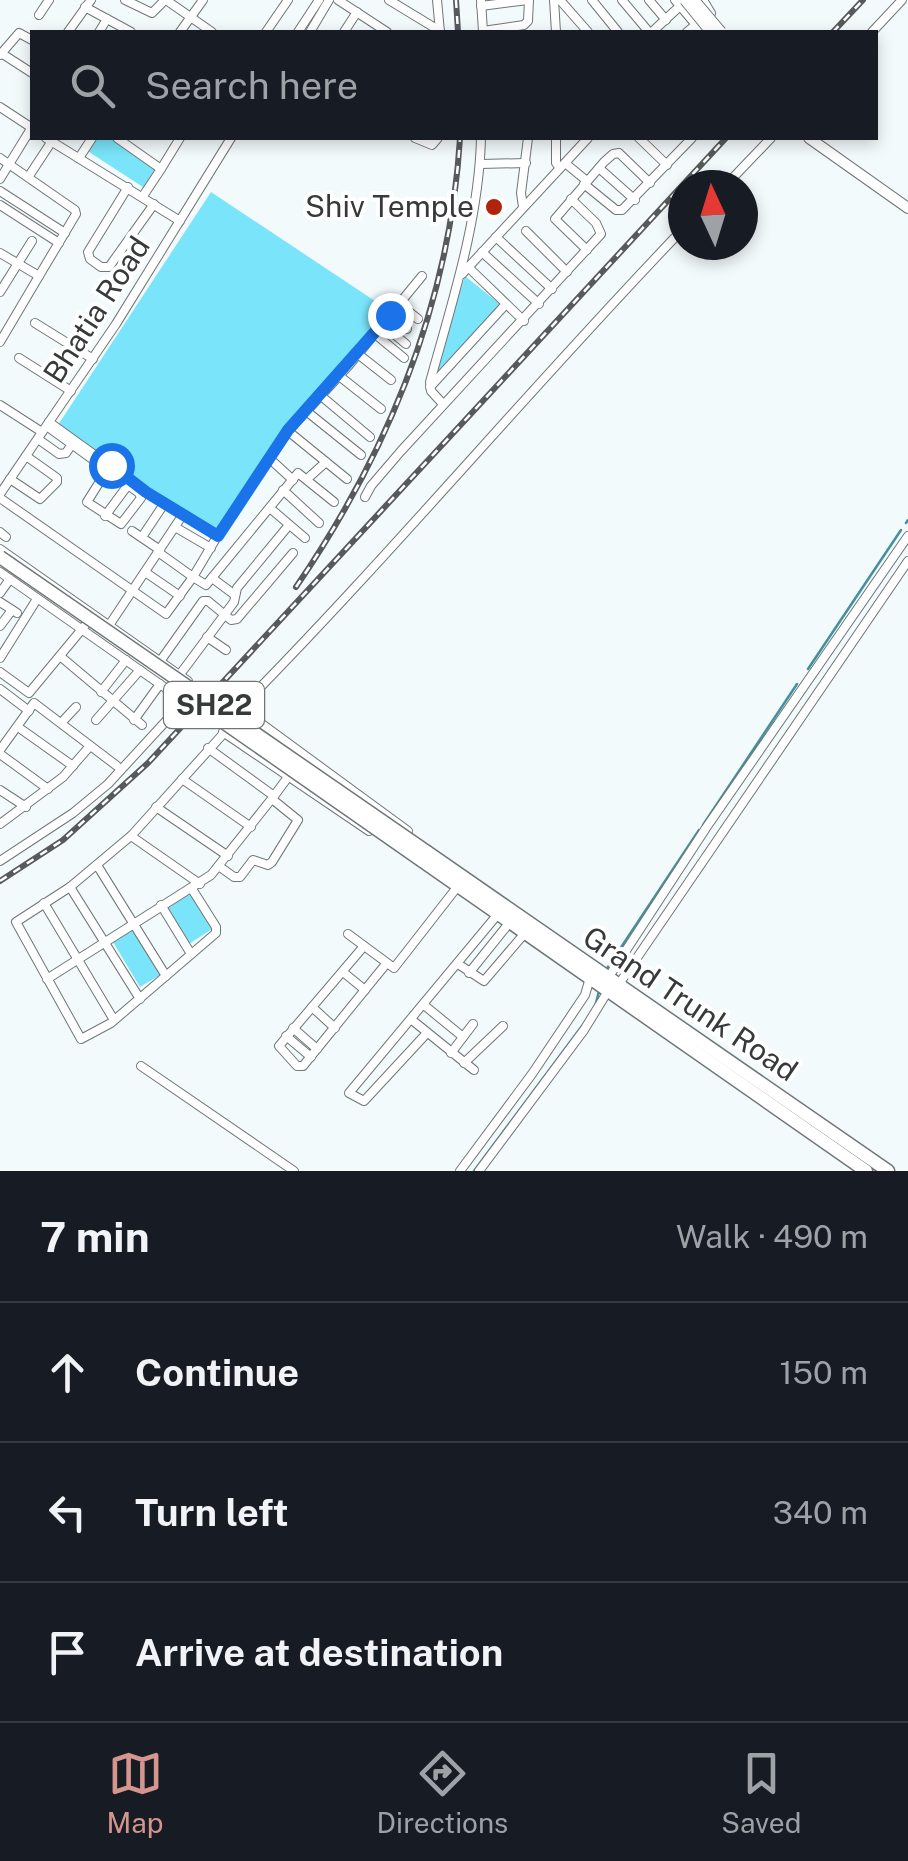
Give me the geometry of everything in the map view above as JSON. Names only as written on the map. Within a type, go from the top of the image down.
[{"type":"highway","name":"SH22","points":[[0,557],[459,882]]},
{"type":"highway","name":"SH22","points":[[0,569],[424,856]]},
{"type":"highway","name":"Grand Trunk Road","points":[[459,882],[763,1092],[866,1171]]},
{"type":"highway","name":"Grand Trunk Road","points":[[504,914],[590,978],[612,985]]},
{"type":"highway","name":"Grand Trunk Road","points":[[763,1092],[888,1171]]},
{"type":"main road","points":[[694,0],[718,30]]},
{"type":"main road","points":[[680,2],[708,30]]},
{"type":"main road","points":[[813,140],[908,200]]},
{"type":"main road","points":[[822,140],[908,208]]},
{"type":"street","points":[[39,16],[49,0]]},
{"type":"street","points":[[125,0],[137,2],[154,13],[166,0],[209,30]]},
{"type":"street","points":[[182,30],[203,0]]},
{"type":"street","points":[[267,30],[288,0]]},
{"type":"street","points":[[299,30],[319,0]]},
{"type":"street","points":[[311,30],[328,0]]},
{"type":"street","points":[[338,0],[385,30]]},
{"type":"street","points":[[389,0],[437,30]]},
{"type":"street","points":[[409,14],[411,0]]},
{"type":"street","points":[[437,0],[440,30]]},
{"type":"street","points":[[483,30],[481,3],[528,0],[527,24],[494,30]]},
{"type":"street","points":[[556,30],[557,0]]},
{"type":"street","points":[[557,0],[586,30]]},
{"type":"street","points":[[592,0],[616,30]]},
{"type":"street","points":[[622,0],[648,30]]},
{"type":"street","points":[[650,0],[666,20]]},
{"type":"street","points":[[689,30],[711,12],[702,0]]},
{"type":"street","points":[[874,30],[902,0]]},
{"type":"street","points":[[653,30],[680,2],[700,30]]},
{"type":"street","points":[[69,30],[88,4],[127,30]]},
{"type":"street","points":[[345,30],[353,6]]},
{"type":"street","points":[[100,30],[107,19]]},
{"type":"street","points":[[30,39],[19,33],[0,54],[30,72]]},
{"type":"street","points":[[0,107],[30,127]]},
{"type":"street","points":[[0,179],[30,131]]},
{"type":"street","points":[[28,176],[53,140],[180,221]]},
{"type":"street","points":[[79,158],[91,140]]},
{"type":"street","points":[[122,140],[161,169]]},
{"type":"street","points":[[143,196],[179,140]]},
{"type":"street","name":"Bhatia Road","points":[[0,496],[94,359],[230,140]]},
{"type":"street","points":[[430,387],[465,270],[481,140]]},
{"type":"street","points":[[523,208],[521,193],[528,140]]},
{"type":"street","points":[[556,140],[556,163],[619,211],[636,200],[690,140]]},
{"type":"street","points":[[465,270],[586,140]]},
{"type":"street","points":[[641,140],[667,165]]},
{"type":"street","points":[[674,140],[683,147]]},
{"type":"street","points":[[740,170],[769,140]]},
{"type":"street","points":[[587,250],[556,219],[585,182],[613,154],[619,153],[650,183]]},
{"type":"street","points":[[0,158],[75,210],[0,342]]},
{"type":"street","points":[[480,164],[526,163]]},
{"type":"street","points":[[599,168],[636,200]]},
{"type":"street","points":[[128,186],[88,252],[90,260],[109,267],[154,204]]},
{"type":"street","points":[[0,191],[65,232]]},
{"type":"street","points":[[366,497],[374,482],[524,321],[601,231],[571,199]]},
{"type":"street","points":[[0,205],[59,243]]},
{"type":"street","points":[[517,256],[530,234],[567,272]]},
{"type":"street","points":[[496,237],[552,289]]},
{"type":"street","points":[[0,292],[32,241]]},
{"type":"street","points":[[459,882],[426,870],[222,728],[668,246]]},
{"type":"street","points":[[482,252],[539,304]]},
{"type":"street","points":[[0,253],[39,276]]},
{"type":"street","points":[[465,270],[524,321]]},
{"type":"street","points":[[0,496],[166,614],[288,430],[422,276]]},
{"type":"street","points":[[399,304],[418,319]]},
{"type":"street","points":[[430,387],[506,304]]},
{"type":"street","points":[[390,315],[407,329]]},
{"type":"street","points":[[0,316],[10,323]]},
{"type":"street","points":[[35,323],[94,359]]},
{"type":"street","points":[[382,324],[406,344]]},
{"type":"street","points":[[375,334],[404,358]]},
{"type":"street","points":[[358,354],[391,380]]},
{"type":"street","points":[[19,358],[71,391]]},
{"type":"street","points":[[338,375],[381,409]]},
{"type":"street","points":[[430,387],[443,404]]},
{"type":"street","points":[[320,395],[370,437]]},
{"type":"street","points":[[0,404],[218,536]]},
{"type":"street","points":[[305,410],[361,455]]},
{"type":"street","points":[[44,430],[58,454],[66,452],[72,444]]},
{"type":"street","points":[[44,430],[72,444],[140,493],[120,524],[87,502],[108,470]]},
{"type":"street","points":[[288,430],[346,479]]},
{"type":"street","points":[[0,471],[40,498],[57,478],[26,456]]},
{"type":"street","points":[[270,459],[293,480]]},
{"type":"street","points":[[307,480],[326,462]]},
{"type":"street","points":[[132,530],[204,586],[300,474],[334,502]]},
{"type":"street","points":[[105,516],[128,485]]},
{"type":"street","points":[[283,490],[319,523]]},
{"type":"street","points":[[142,537],[164,504]]},
{"type":"street","points":[[270,509],[305,538]]},
{"type":"street","points":[[110,624],[182,516]]},
{"type":"street","points":[[180,673],[234,602],[236,588],[289,525]]},
{"type":"street","points":[[175,527],[210,548]]},
{"type":"street","points":[[479,1171],[584,1030],[706,828],[908,536]]},
{"type":"street","points":[[0,549],[180,673],[188,682],[178,694]]},
{"type":"street","points":[[161,660],[202,601],[237,620],[292,553]]},
{"type":"street","points":[[612,985],[908,561]]},
{"type":"street","points":[[0,569],[184,700],[116,777],[73,813],[0,862]]},
{"type":"street","points":[[144,572],[180,596]]},
{"type":"street","points":[[212,578],[235,594]]},
{"type":"street","points":[[0,593],[10,579]]},
{"type":"street","points":[[0,658],[38,599]]},
{"type":"street","points":[[0,602],[14,611],[0,626]]},
{"type":"street","points":[[0,672],[29,694],[94,614]]},
{"type":"street","points":[[207,637],[226,650]]},
{"type":"street","points":[[60,656],[138,723],[160,684]]},
{"type":"street","points":[[101,692],[126,660]]},
{"type":"street","points":[[96,720],[140,670]]},
{"type":"street","points":[[2,695],[29,711]]},
{"type":"street","points":[[48,789],[0,752],[34,703],[117,766]]},
{"type":"street","points":[[62,722],[76,707]]},
{"type":"street","points":[[240,708],[455,865],[459,882],[396,967],[386,964],[348,934]]},
{"type":"street","points":[[18,727],[73,766]]},
{"type":"street","points":[[131,836],[196,886],[217,930],[114,1020],[81,1039],[16,926],[20,918],[70,887],[131,836],[224,733]]},
{"type":"street","points":[[0,824],[48,789],[90,746]]},
{"type":"street","points":[[208,748],[298,820],[268,865],[254,860],[240,877],[234,878],[220,867]]},
{"type":"street","points":[[47,978],[196,886],[220,867],[304,756]]},
{"type":"street","points":[[182,779],[251,827]]},
{"type":"street","points":[[0,790],[26,808]]},
{"type":"street","points":[[156,807],[228,856]]},
{"type":"street","points":[[97,865],[166,976]]},
{"type":"street","points":[[70,887],[140,999]]},
{"type":"street","points":[[44,904],[114,1020]]},
{"type":"street","points":[[162,905],[192,954]]},
{"type":"street","points":[[427,1032],[364,1101],[351,1095],[349,1090],[504,914]]},
{"type":"street","points":[[469,974],[504,914]]},
{"type":"street","points":[[458,964],[469,974],[486,979],[525,933]]},
{"type":"street","points":[[364,946],[279,1049],[297,1066],[304,1066],[386,964]]},
{"type":"street","points":[[343,972],[365,990]]},
{"type":"street","points":[[460,1171],[532,1074],[585,995],[590,978]]},
{"type":"street","points":[[424,1005],[463,1037]]},
{"type":"street","points":[[312,1008],[335,1028]]},
{"type":"street","points":[[412,1020],[474,1070]]},
{"type":"street","points":[[451,1052],[473,1024]]},
{"type":"street","points":[[464,1063],[503,1026]]},
{"type":"street","points":[[290,1032],[314,1053]]},
{"type":"street","points":[[376,1060],[391,1072]]},
{"type":"street","points":[[141,1066],[294,1171]]},
{"type":"shaded area","points":[[93,140],[114,140],[159,169],[146,189],[86,150]]},
{"type":"shaded area","points":[[211,192],[390,311],[268,454],[219,532],[177,509],[58,425]]},
{"type":"shaded area","points":[[465,276],[501,305],[433,376]]},
{"type":"shaded area","points":[[190,894],[212,929],[189,944],[166,909]]},
{"type":"shaded area","points":[[133,930],[160,975],[140,987],[113,942]]},
{"type":"waterway","points":[[808,669],[901,530]]},
{"type":"waterway","points":[[703,825],[797,684]]},
{"type":"waterway","points":[[606,970],[699,830]]},
{"type":"waterway","points":[[595,1007],[599,991]]},
{"type":"waterway","points":[[474,1171],[582,1026]]},
{"type":"railway","points":[[456,0],[458,30]]},
{"type":"railway","points":[[835,30],[863,0]]},
{"type":"railway","points":[[296,587],[359,483],[409,373],[443,258],[460,140]]},
{"type":"railway","points":[[0,881],[63,840],[148,763],[724,140]]},
{"type":"place","name":"Shiv Temple","points":[[494,207]]},
{"type":"route","points":[[111,465],[182,516],[218,536],[288,430],[390,315]]}]
